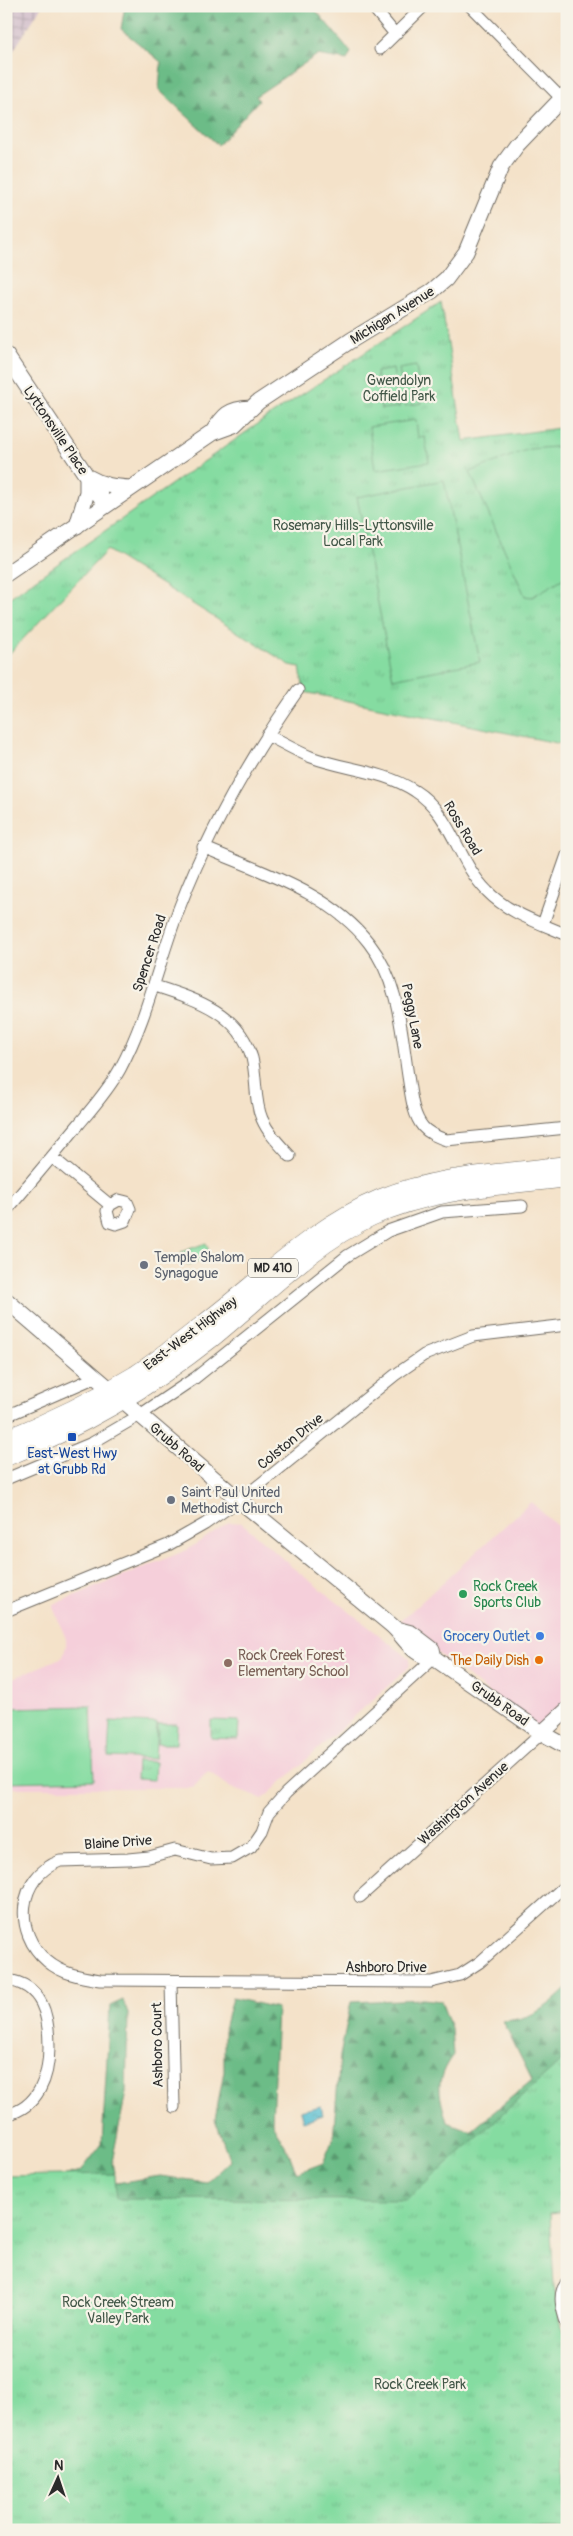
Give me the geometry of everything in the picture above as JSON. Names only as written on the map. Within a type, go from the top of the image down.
[{"type":"main road","name":"East-West Highway","points":[[6,1439],[117,1395],[137,1373],[211,1318],[306,1242],[335,1222],[380,1199],[419,1185],[567,1165]]},
{"type":"main road","name":"East-West Highway","points":[[6,1457],[76,1427],[117,1395],[211,1338],[311,1256],[350,1229],[395,1207],[426,1198],[464,1191],[567,1178]]},
{"type":"street","points":[[372,6],[395,34]]},
{"type":"street","points":[[380,49],[424,6]]},
{"type":"street","points":[[470,6],[564,96]]},
{"type":"street","name":"Michigan Avenue","points":[[6,574],[212,433],[225,414],[240,408],[251,408],[294,377],[432,291],[446,279],[466,252],[501,167],[517,145],[564,96]]},
{"type":"street","name":"Lyttonsville Place","points":[[6,355],[106,505]]},
{"type":"street","points":[[87,476],[99,484],[132,488]]},
{"type":"street","points":[[77,526],[87,492],[87,476]]},
{"type":"street","name":"Spencer Road","points":[[6,1211],[102,1096],[118,1071],[134,1042],[155,986],[179,908],[203,847],[221,812],[267,735],[298,690]]},
{"type":"street","name":"Ross Road","points":[[267,735],[312,757],[388,777],[415,791],[434,806],[443,818],[470,868],[487,892],[515,912],[567,935]]},
{"type":"street","name":"Peggy Lane","points":[[203,847],[304,892],[342,914],[369,942],[391,980],[413,1106],[423,1126],[436,1136],[446,1140],[567,1128]]},
{"type":"street","points":[[543,924],[567,855]]},
{"type":"street","points":[[155,986],[200,1000],[231,1023],[244,1040],[252,1058],[261,1118],[270,1133],[290,1156]]},
{"type":"street","points":[[52,1157],[110,1205]]},
{"type":"street","points":[[464,1191],[466,1210]]},
{"type":"street","points":[[6,1479],[92,1443],[140,1415],[195,1378],[347,1256],[388,1231],[442,1212],[522,1206]]},
{"type":"street","name":"Grubb Road","points":[[6,1300],[239,1500],[396,1629],[411,1633],[432,1649],[434,1658],[567,1747]]},
{"type":"street","name":"Colston Drive","points":[[6,1612],[168,1545],[205,1524],[239,1500],[424,1355],[473,1336],[567,1325]]},
{"type":"street","points":[[6,1416],[96,1377]]},
{"type":"street","name":"Blaine Drive","points":[[171,1982],[100,1980],[71,1975],[47,1961],[34,1946],[26,1923],[25,1904],[31,1882],[48,1865],[60,1860],[135,1858],[175,1850],[211,1859],[232,1858],[251,1847],[262,1831],[269,1812],[286,1793],[434,1658]]},
{"type":"street","name":"Washington Avenue","points":[[360,1897],[567,1710]]},
{"type":"street","name":"Ashboro Drive","points":[[171,1982],[437,1981],[460,1975],[480,1962],[567,1884]]},
{"type":"street","points":[[6,1980],[30,1990],[40,2002],[49,2021],[49,2067],[42,2088],[23,2110],[6,2115]]},
{"type":"street","name":"Ashboro Court","points":[[171,1982],[174,2107]]},
{"type":"street","points":[[566,2283],[561,2295],[567,2325]]},
{"type":"shaded area","points":[[6,6],[42,6],[6,62]]},
{"type":"shaded area","points":[[531,1502],[567,1535],[567,1710],[542,1733],[398,1623]]},
{"type":"shaded area","name":"Rock Creek Forest Elementary School","points":[[229,1522],[242,1523],[292,1567],[410,1659],[409,1667],[263,1799],[231,1788],[208,1771],[193,1788],[6,1788],[6,1681],[63,1657],[66,1639],[53,1607],[54,1604],[187,1550]]},
{"type":"green space","points":[[125,6],[312,6],[351,52],[347,60],[317,55],[256,96],[259,100],[218,145],[159,90],[161,62],[121,29]]},
{"type":"green space","name":"Rosemary Hills-Lyttonsville Local Park","points":[[441,302],[464,441],[567,427],[567,745],[304,692],[300,667],[290,665],[107,550],[6,657],[6,600],[262,421]]},
{"type":"green space","points":[[416,366],[422,403],[405,406],[399,369]]},
{"type":"green space","points":[[393,369],[399,407],[381,409],[376,372]]},
{"type":"green space","points":[[416,420],[418,438],[425,437],[429,462],[375,470],[369,427]]},
{"type":"green space","points":[[567,446],[567,576],[532,597],[525,596],[470,472],[529,449]]},
{"type":"green space","points":[[444,480],[480,662],[393,679],[357,497]]},
{"type":"green space","points":[[206,1243],[211,1256],[188,1265],[181,1252]]},
{"type":"green space","points":[[91,1706],[94,1780],[6,1782],[6,1708]]},
{"type":"green space","points":[[211,1720],[239,1721],[238,1739],[211,1738]]},
{"type":"green space","points":[[110,1721],[157,1723],[155,1759],[108,1757]]},
{"type":"green space","points":[[158,1724],[177,1724],[176,1744],[157,1744]]},
{"type":"green space","points":[[137,1761],[155,1762],[154,1780],[136,1779]]},
{"type":"green space","name":"Rock Creek Stream Valley Park","points":[[567,1988],[567,2215],[548,2203],[567,2530],[6,2530],[6,2182],[40,2182],[81,2171],[102,2144],[110,2006],[123,2000],[128,2013],[126,2092],[112,2162],[116,2183],[160,2176],[207,2182],[230,2161],[215,2119],[224,2071],[224,2029],[232,1998],[277,2008],[272,2123],[286,2147],[297,2173],[323,2163],[333,2139],[340,2056],[351,2002],[423,1999],[441,2001],[451,2028],[453,2055],[443,2072],[440,2095],[447,2122],[471,2131],[532,2080],[503,2021],[522,2018],[538,2011]]},
{"type":"green space","name":"Rock Creek Park","points":[[567,2056],[567,2211],[550,2213],[554,2286],[563,2332],[567,2338],[567,2530],[6,2530],[6,2176],[115,2174],[116,2199],[407,2200]]},
{"type":"water","points":[[321,2106],[323,2115],[303,2121],[300,2111]]},
{"type":"place","name":"Temple Shalom Synagogue","points":[[144,1265]]},
{"type":"place","name":"East-West Hwy at Grubb Rd","points":[[72,1437]]},
{"type":"place","name":"Saint Paul United Methodist Church","points":[[171,1500]]},
{"type":"place","name":"Rock Creek Sports Club","points":[[463,1594]]},
{"type":"place","name":"Grocery Outlet","points":[[540,1636]]},
{"type":"place","name":"The Daily Dish","points":[[539,1660]]},
{"type":"place","name":"Rock Creek Forest Elementary School","points":[[228,1663]]},
{"type":"park label","name":"Gwendolyn Coffield Park","points":[[399,388]]}]
